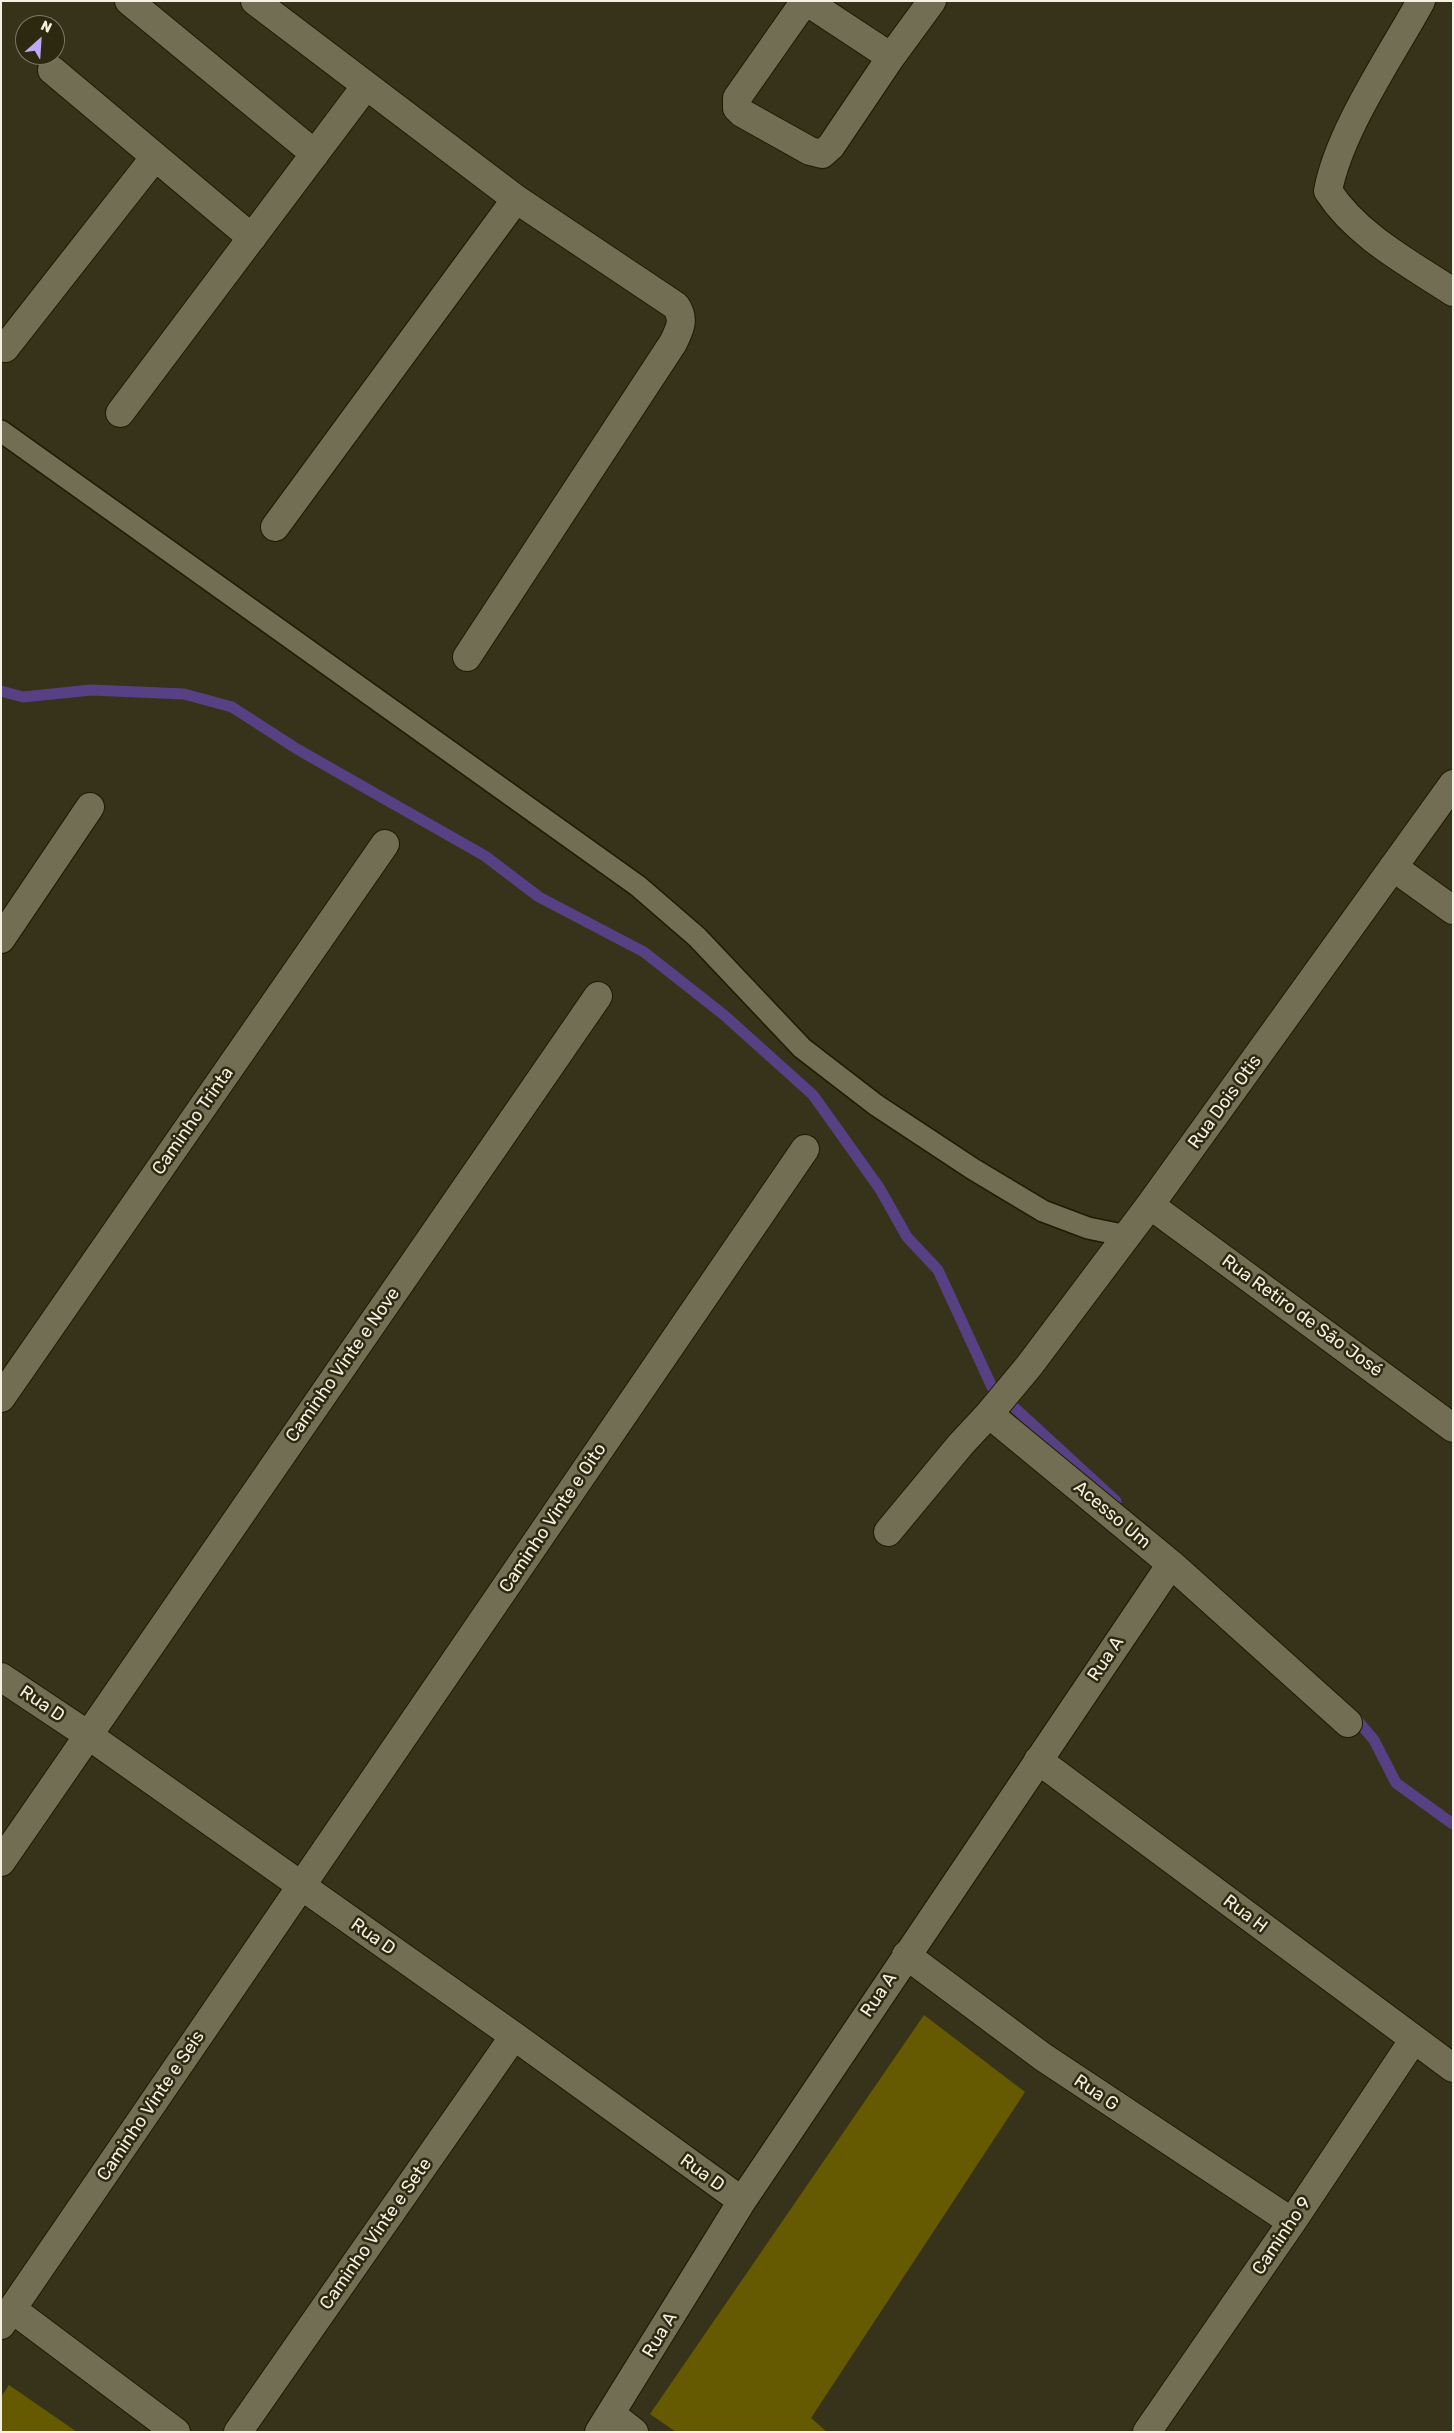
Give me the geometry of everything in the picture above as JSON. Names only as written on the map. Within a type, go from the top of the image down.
[{"type":"street","points":[[129,1],[315,154]]},
{"type":"street","points":[[255,1],[365,87],[516,199],[676,306],[680,312],[682,326],[674,342],[467,657]]},
{"type":"street","points":[[890,57],[805,1],[737,98],[737,108],[742,113],[810,152],[822,154],[831,146],[890,57],[932,1]]},
{"type":"street","points":[[1421,1],[1356,117],[1332,169],[1328,191],[1341,211],[1376,240],[1453,292]]},
{"type":"street","points":[[52,70],[252,238]]},
{"type":"street","points":[[120,413],[365,87]]},
{"type":"street","points":[[5,348],[155,157]]},
{"type":"street","points":[[275,527],[516,199]]},
{"type":"street","name":"Rua Dois Otis","points":[[995,1406],[1029,1366],[1150,1205],[1453,784]]},
{"type":"street","points":[[1,939],[90,807]]},
{"type":"street","name":"Caminho Trinta","points":[[1,1398],[385,844]]},
{"type":"street","points":[[1393,867],[1453,910]]},
{"type":"street","name":"Caminho Vinte e Nove","points":[[1,1862],[598,996]]},
{"type":"street","name":"Caminho Vinte e Oito","points":[[301,1887],[805,1149]]},
{"type":"street","name":"Rua Retiro de São José","points":[[1150,1205],[1453,1428]]},
{"type":"street","points":[[888,1532],[995,1406]]},
{"type":"street","name":"Acesso Um","points":[[995,1406],[1348,1723]]},
{"type":"street","name":"Rua A","points":[[605,2423],[742,2201],[1171,1564]]},
{"type":"street","name":"Rua D","points":[[1,1677],[88,1735],[514,2036],[742,2201]]},
{"type":"street","name":"Rua H","points":[[1038,1760],[1453,2068]]},
{"type":"street","name":"Caminho Vinte e Seis","points":[[7,2317],[301,1887]]},
{"type":"street","name":"Rua G","points":[[906,1955],[1043,2057],[1180,2150],[1292,2222]]},
{"type":"street","name":"Caminho Vinte e Sete","points":[[238,2432],[514,2036]]},
{"type":"street","name":"Caminho 9","points":[[1146,2432],[1292,2222],[1414,2039]]},
{"type":"street","points":[[7,2317],[176,2432]]},
{"type":"street","points":[[605,2423],[634,2432]]},
{"type":"lane","points":[[1,431],[638,886],[697,937],[802,1048],[876,1105],[973,1169],[1043,1211],[1088,1228],[1127,1236]]},
{"type":"shaded area","points":[[924,2015],[1025,2092],[811,2418],[827,2432],[676,2432],[650,2414]]},
{"type":"shaded area","points":[[9,2385],[77,2432],[1,2432],[1,2397]]},
{"type":"waterway","points":[[1,691],[23,697],[91,690],[184,694],[232,707],[297,749],[485,856],[539,897],[644,952],[724,1015],[813,1095],[880,1189],[907,1237],[938,1270],[992,1387],[1116,1501]]},
{"type":"waterway","points":[[1352,1714],[1374,1740],[1396,1783],[1453,1824]]}]
